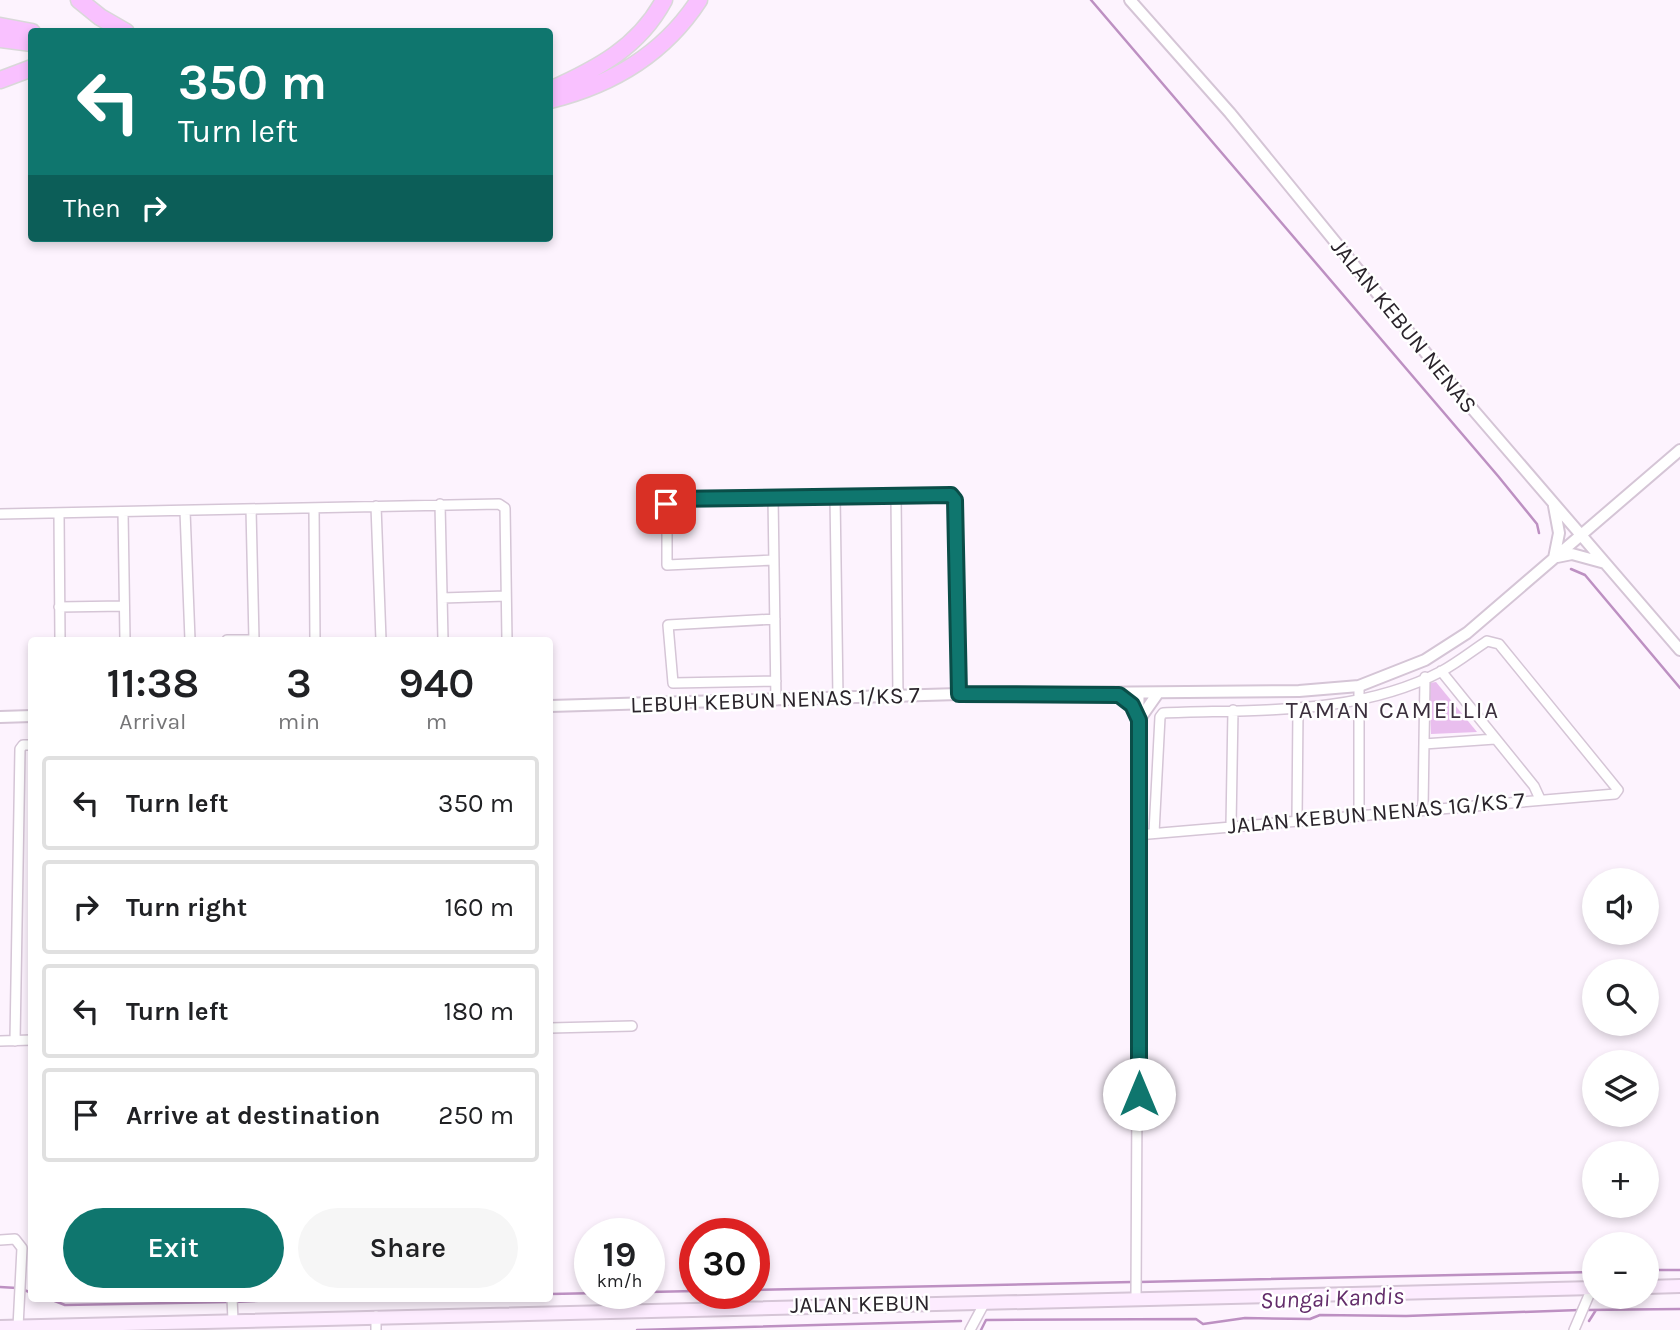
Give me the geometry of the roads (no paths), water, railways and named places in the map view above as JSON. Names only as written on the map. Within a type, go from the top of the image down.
[{"type":"highway","points":[[79,0],[100,18],[119,28]]},
{"type":"highway","points":[[553,89],[621,52],[643,34],[664,0]]},
{"type":"highway","points":[[553,99],[594,87],[637,64],[663,43],[699,0]]},
{"type":"highway","points":[[0,26],[28,31]]},
{"type":"highway","points":[[0,39],[28,42]]},
{"type":"highway","points":[[553,90],[596,78],[645,47]]},
{"type":"highway","points":[[0,80],[28,70]]},
{"type":"main road","points":[[1659,1287],[1680,1286]]},
{"type":"main road","name":"JALAN KEBUN","points":[[0,1327],[158,1326],[233,1309],[265,1325],[376,1316],[985,1302],[1136,1288],[1582,1288]]},
{"type":"street","name":"JALAN KEBUN NENAS","points":[[1130,0],[1258,147],[1426,355],[1680,650]]},
{"type":"street","name":"LEBUH KEBUN NENAS 1/KS 7","points":[[553,706],[959,694],[1119,695],[1359,686],[1412,667],[1442,650],[1492,612],[1680,450]]},
{"type":"street","points":[[835,496],[838,697]]},
{"type":"street","points":[[896,496],[898,697]]},
{"type":"street","points":[[773,497],[776,700]]},
{"type":"street","points":[[774,560],[667,565],[666,504],[669,499],[954,497],[959,694]]},
{"type":"street","points":[[1553,503],[1559,533],[1558,555],[1572,554],[1605,563]]},
{"type":"street","points":[[440,504],[443,637]]},
{"type":"street","points":[[0,514],[499,504],[505,508],[507,637]]},
{"type":"street","points":[[376,506],[381,637]]},
{"type":"street","points":[[314,508],[316,637]]},
{"type":"street","points":[[251,509],[254,637]]},
{"type":"street","points":[[185,511],[190,637]]},
{"type":"street","points":[[123,512],[125,637]]},
{"type":"street","points":[[59,514],[60,637]]},
{"type":"street","points":[[442,598],[506,596]]},
{"type":"street","points":[[59,607],[124,606]]},
{"type":"street","points":[[775,620],[668,625],[670,676],[675,683],[776,681]]},
{"type":"street","name":"JALAN KEBUN NENAS 1G/KS 7","points":[[1137,835],[1615,794],[1616,785],[1499,644],[1487,641],[1441,671]]},
{"type":"street","points":[[1154,833],[1160,717],[1163,713],[1298,709],[1360,700],[1441,671],[1534,786],[1540,799]]},
{"type":"street","points":[[1423,809],[1425,677]]},
{"type":"street","points":[[1359,686],[1359,815]]},
{"type":"street","points":[[1136,1288],[1139,694]]},
{"type":"street","points":[[1139,720],[1158,694]]},
{"type":"street","points":[[1119,695],[1132,705],[1139,720]]},
{"type":"street","points":[[0,706],[0,717],[28,716]]},
{"type":"street","points":[[1297,820],[1298,709]]},
{"type":"street","points":[[1231,826],[1233,710]]},
{"type":"street","points":[[1424,744],[1495,738]]},
{"type":"street","points":[[15,1041],[20,749],[23,745],[28,745]]},
{"type":"street","points":[[553,1028],[632,1026]]},
{"type":"street","points":[[0,1041],[28,1040]]},
{"type":"street","points":[[0,1240],[15,1239],[22,1248],[18,1327]]},
{"type":"street","points":[[970,1330],[985,1302]]},
{"type":"street","points":[[1573,1330],[1584,1309]]},
{"type":"street","points":[[376,1316],[376,1330]]},
{"type":"waterway","points":[[1091,0],[1498,476],[1537,524],[1539,533]]},
{"type":"waterway","points":[[1571,569],[1585,575],[1680,688]]},
{"type":"waterway","points":[[1659,1270],[1680,1270]]},
{"type":"waterway","points":[[1139,1282],[1582,1272]]},
{"type":"waterway","points":[[770,1290],[1132,1282]]},
{"type":"waterway","points":[[0,1287],[17,1288]]},
{"type":"waterway","points":[[24,1290],[28,1292]]},
{"type":"waterway","points":[[665,1292],[679,1291]]},
{"type":"waterway","points":[[553,1294],[574,1294]]},
{"type":"waterway","points":[[57,1302],[65,1305],[228,1302]]},
{"type":"waterway","name":"Sungai Kandis","points":[[1585,1310],[1680,1309]]},
{"type":"waterway","name":"Sungai Kandis","points":[[981,1330],[986,1320],[1196,1319],[1203,1324],[1245,1318],[1310,1319],[1320,1315],[1406,1316],[1579,1310]]},
{"type":"waterway","points":[[1589,1321],[1596,1310]]},
{"type":"waterway","name":"Sungai Kandis","points":[[637,1330],[961,1321]]},
{"type":"district","name":"TAMAN CAMELLIA","points":[[1393,710]]}]
